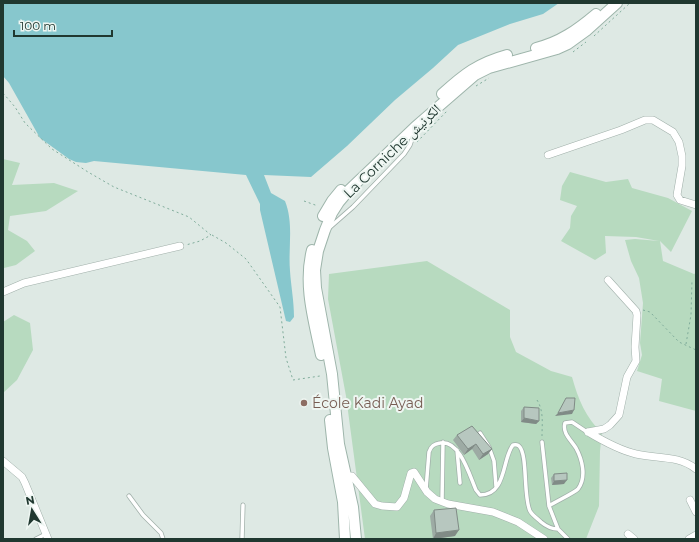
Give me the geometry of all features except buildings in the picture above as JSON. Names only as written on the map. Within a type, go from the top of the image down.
[{"type":"main road","name":"La Corniche الكرنيش","points":[[356,539],[353,507],[342,476],[331,436],[326,380],[312,311],[308,282],[308,270],[313,243],[325,212],[332,201],[358,172],[471,69],[492,59],[555,42],[574,31],[608,3]]},
{"type":"main road","name":"La Corniche الكرنيش","points":[[345,539],[342,476],[332,374],[316,288],[318,251],[332,213],[350,189],[416,127],[475,75],[489,68],[551,51],[568,44],[586,31],[617,3]]},
{"type":"street","points":[[548,155],[621,130],[648,119],[653,120],[665,127],[677,137],[682,156],[682,166],[677,195],[680,200],[696,205]]},
{"type":"street","points":[[3,292],[24,283],[180,246]]},
{"type":"street","points":[[588,432],[604,429],[619,416],[626,377],[636,362],[636,310],[608,280]]},
{"type":"street","points":[[588,432],[621,449],[636,454],[683,461],[696,469]]},
{"type":"street","points":[[3,461],[22,477],[26,483],[47,536]]},
{"type":"street","points":[[342,476],[352,476],[375,504],[397,507],[404,498],[411,473],[414,472],[432,497],[448,504],[493,512],[518,522],[544,539]]},
{"type":"street","points":[[690,500],[696,512]]},
{"type":"lane","points":[[325,230],[332,226],[350,210],[408,150],[413,140],[416,127]]},
{"type":"lane","points":[[549,506],[578,489],[583,479],[583,468],[576,449],[564,430],[565,424],[572,422],[588,432]]},
{"type":"lane","points":[[480,433],[489,447],[494,461],[496,487]]},
{"type":"lane","points":[[426,490],[430,448],[434,444],[443,442],[457,449],[476,490],[480,495],[486,495],[492,492],[496,487],[506,467],[511,448],[513,445],[517,445],[523,456],[524,478],[530,510],[540,521],[551,529],[558,528]]},
{"type":"lane","points":[[442,502],[443,442]]},
{"type":"lane","points":[[542,442],[549,506],[558,528],[568,539]]},
{"type":"lane","points":[[457,449],[460,483]]},
{"type":"lane","points":[[129,496],[143,515],[161,532],[163,539]]},
{"type":"lane","points":[[242,539],[243,505]]},
{"type":"lane","points":[[36,539],[47,536]]},
{"type":"path","points":[[473,88],[489,78]]},
{"type":"path","points":[[3,93],[15,107],[25,123],[52,149],[88,172],[114,186],[189,217],[211,235],[226,243],[246,259],[280,307],[286,358],[293,380],[320,376]]},
{"type":"path","points":[[408,150],[452,105]]},
{"type":"path","points":[[304,201],[321,207]]},
{"type":"path","points":[[180,246],[200,241],[211,235]]},
{"type":"path","points":[[686,345],[691,315],[692,280]]},
{"type":"path","points":[[643,310],[650,312],[679,342],[696,350]]},
{"type":"path","points":[[537,400],[542,414],[542,442]]},
{"type":"green space","points":[[3,159],[20,163],[12,185],[54,183],[78,191],[46,211],[10,216],[8,230],[27,241],[35,251],[16,265],[3,269]]},
{"type":"green space","points":[[570,172],[606,182],[628,179],[632,188],[668,198],[692,211],[671,252],[660,241],[663,261],[694,274],[696,273],[696,411],[659,401],[662,379],[637,371],[642,355],[640,343],[643,303],[639,278],[631,261],[625,240],[635,239],[659,241],[636,237],[605,236],[606,253],[595,260],[561,241],[570,228],[571,216],[577,206],[560,200],[562,186]]},
{"type":"green space","points":[[427,261],[510,310],[510,337],[516,352],[551,371],[572,377],[583,408],[591,421],[602,433],[600,451],[599,506],[586,539],[365,539],[346,396],[328,299],[329,274]]},
{"type":"green space","points":[[14,315],[30,323],[33,350],[17,380],[3,393],[3,322]]},
{"type":"water","points":[[3,3],[559,3],[543,14],[510,24],[458,45],[311,177],[264,175],[271,193],[285,201],[288,210],[290,227],[290,271],[294,305],[294,317],[290,322],[286,321],[260,210],[260,204],[246,175],[94,161],[86,163],[76,162],[69,159],[40,138],[9,83],[3,76]]},
{"type":"place","name":"École Kadi Ayad","points":[[304,403]]}]
